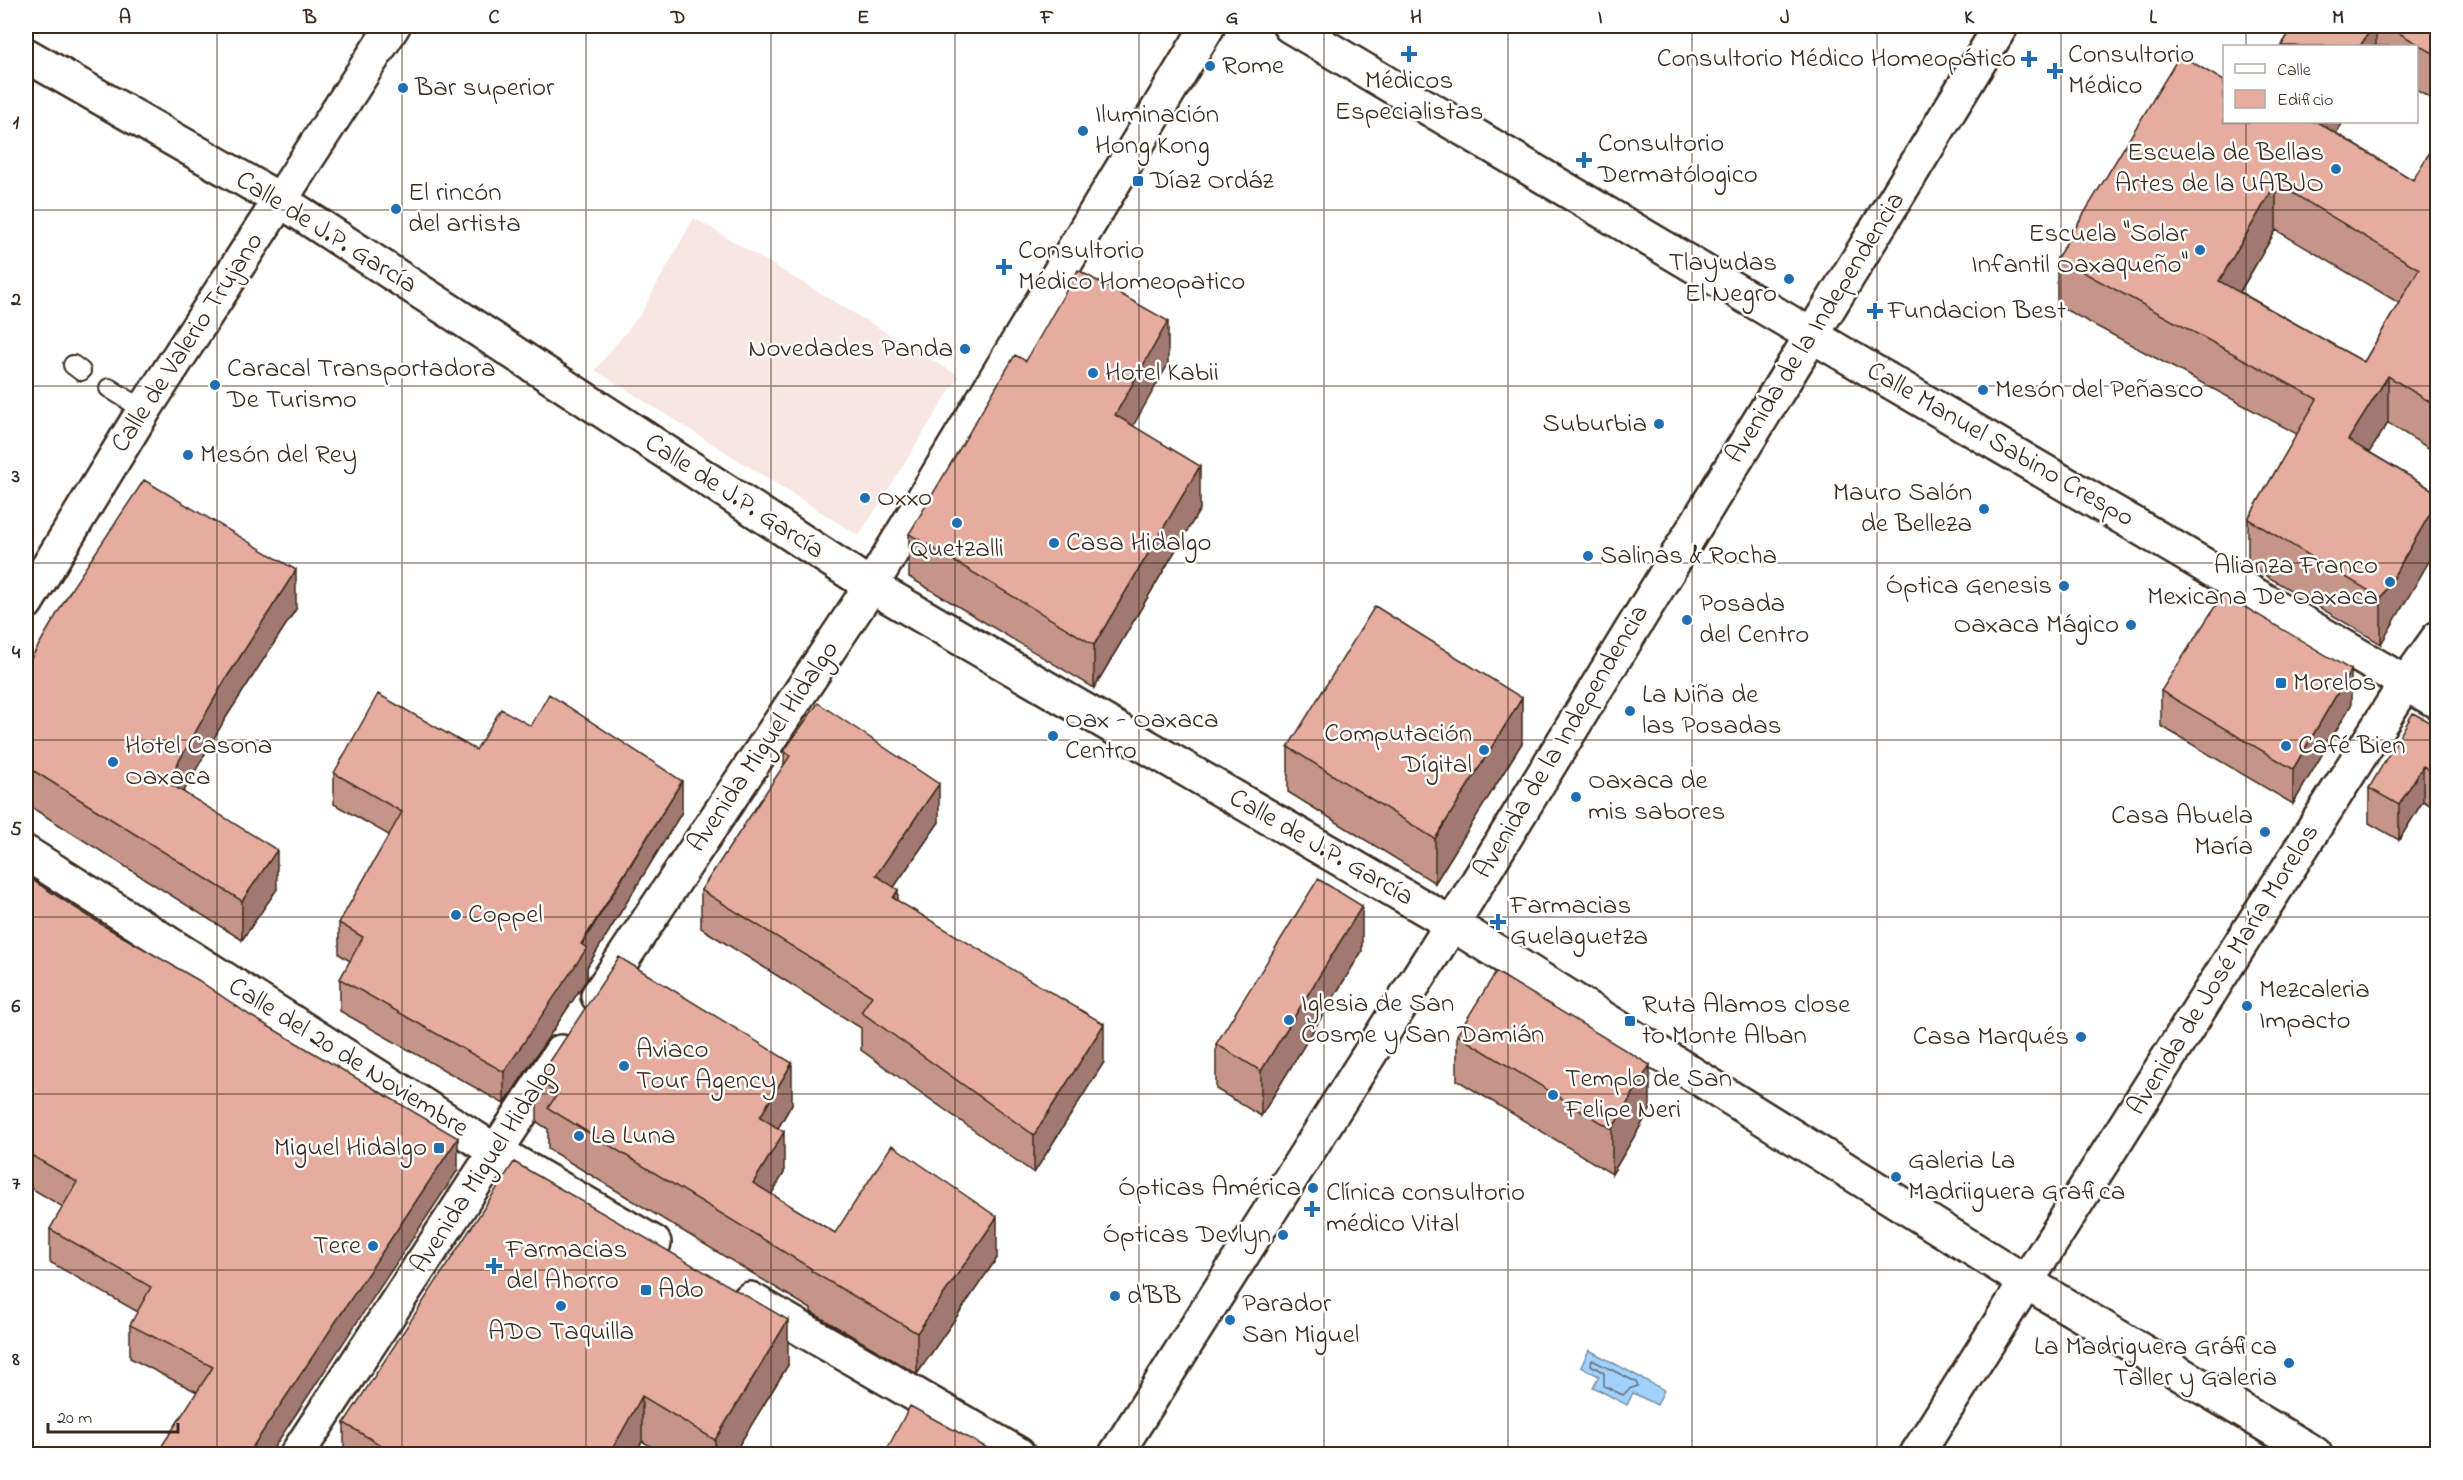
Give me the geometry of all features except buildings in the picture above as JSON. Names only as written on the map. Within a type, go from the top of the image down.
[{"type":"street","name":"Calle de Valerio Trujano","points":[[26,603],[144,410],[393,26]]},
{"type":"street","name":"Avenida Miguel Hidalgo","points":[[297,1455],[495,1151],[871,586],[1208,26]]},
{"type":"street","name":"Calle Manuel Sabino Crespo","points":[[1290,26],[1811,335],[2438,702]]},
{"type":"street","name":"Avenida de la Independencia","points":[[1116,1455],[1452,924],[2001,26]]},
{"type":"street","name":"Calle de J.P. García","points":[[26,55],[280,200],[871,586],[1452,924],[2026,1282],[2315,1455]]},
{"type":"street","name":"Avenida de José María Morelos","points":[[1917,1455],[2406,683],[2438,638]]},
{"type":"street","name":"Calle del 20 de Noviembre","points":[[26,853],[495,1151],[680,1258]]},
{"type":"street","points":[[720,1282],[1018,1455]]},
{"type":"lane","points":[[109,388],[144,410]]},
{"type":"shaded area","points":[[694,218],[959,376],[859,536],[595,370],[640,315]]},
{"type":"water","points":[[1589,1350],[1664,1390],[1657,1405],[1633,1393],[1627,1405],[1593,1387],[1599,1376],[1581,1367]]},
{"type":"place","name":"Médicos Especialistas","points":[[1409,54]]},
{"type":"place","name":"Consultorio Médico Homeopático","points":[[2029,59]]},
{"type":"place","name":"Rome","points":[[1210,66]]},
{"type":"place","name":"Consultorio Médico","points":[[2055,71]]},
{"type":"place","name":"Bar superior","points":[[403,88]]},
{"type":"place","name":"Iluminación Hong Kong","points":[[1083,131]]},
{"type":"place","name":"Consultorio Dermatólogico","points":[[1584,160]]},
{"type":"place","name":"Escuela de Bellas Artes de la UABJO","points":[[2336,169]]},
{"type":"place","name":"Díaz Ordáz","points":[[1138,181]]},
{"type":"place","name":"El rincón del artista","points":[[396,209]]},
{"type":"place","name":"Escuela \"Solar Infantil Oaxaqueño\"","points":[[2200,250]]},
{"type":"place","name":"Consultorio Médico Homeopatico","points":[[1004,267]]},
{"type":"place","name":"Tlayudas El Negro","points":[[1789,279]]},
{"type":"place","name":"Fundacion Best","points":[[1875,311]]},
{"type":"place","name":"Novedades Panda","points":[[965,349]]},
{"type":"place","name":"Hotel Kabii","points":[[1093,373]]},
{"type":"place","name":"Caracal Transportadora De Turismo","points":[[215,385]]},
{"type":"place","name":"Mesón del Peñasco","points":[[1983,390]]},
{"type":"place","name":"Suburbia","points":[[1659,424]]},
{"type":"place","name":"Mesón del Rey","points":[[188,455]]},
{"type":"place","name":"Oxxo","points":[[865,498]]},
{"type":"place","name":"Mauro Salón de Belleza","points":[[1984,509]]},
{"type":"place","name":"Quetzalli","points":[[957,523]]},
{"type":"place","name":"Casa Hidalgo","points":[[1054,543]]},
{"type":"place","name":"Salinas & Rocha","points":[[1588,556]]},
{"type":"place","name":"Alianza Franco Mexicana De Oaxaca","points":[[2390,582]]},
{"type":"place","name":"Óptica Genesis","points":[[2064,586]]},
{"type":"place","name":"Posada del Centro","points":[[1687,620]]},
{"type":"place","name":"Oaxaca Mágico","points":[[2131,625]]},
{"type":"place","name":"Morelos","points":[[2281,683]]},
{"type":"place","name":"La Niña de las Posadas","points":[[1630,711]]},
{"type":"place","name":"Oax - Oaxaca Centro","points":[[1053,736]]},
{"type":"place","name":"Café Bien","points":[[2286,746]]},
{"type":"place","name":"Computación Dígital","points":[[1484,750]]},
{"type":"place","name":"Hotel Casona Oaxaca","points":[[113,762]]},
{"type":"place","name":"Oaxaca de mis sabores","points":[[1576,797]]},
{"type":"place","name":"Casa Abuela María","points":[[2265,832]]},
{"type":"place","name":"Coppel","points":[[456,915]]},
{"type":"place","name":"Farmacias Guelaguetza","points":[[1498,922]]},
{"type":"place","name":"Mezcaleria Impacto","points":[[2247,1006]]},
{"type":"place","name":"Iglesia de San Cosme y San Damián","points":[[1289,1020]]},
{"type":"place","name":"Ruta Alamos close to Monte Alban","points":[[1630,1021]]},
{"type":"place","name":"Casa Marqués","points":[[2081,1037]]},
{"type":"place","name":"Aviaco Tour Agency","points":[[624,1066]]},
{"type":"place","name":"Templo de San Felipe Neri","points":[[1553,1095]]},
{"type":"place","name":"La Luna","points":[[579,1136]]},
{"type":"place","name":"Miguel Hidalgo","points":[[439,1148]]},
{"type":"place","name":"Galeria La Madriiguera Grafica","points":[[1896,1177]]},
{"type":"place","name":"Ópticas América","points":[[1313,1188]]},
{"type":"place","name":"Clínica consultorio médico Vital","points":[[1312,1209]]},
{"type":"place","name":"Ópticas Devlyn","points":[[1283,1235]]},
{"type":"place","name":"Tere","points":[[373,1246]]},
{"type":"place","name":"Farmacias del Ahorro","points":[[494,1266]]},
{"type":"place","name":"Ado","points":[[646,1290]]},
{"type":"place","name":"d'BB","points":[[1115,1296]]},
{"type":"place","name":"ADO Taquilla","points":[[561,1306]]},
{"type":"place","name":"Parador San Miguel","points":[[1230,1320]]},
{"type":"place","name":"La Madriguera Gráfica Taller y Galeria","points":[[2289,1363]]}]
